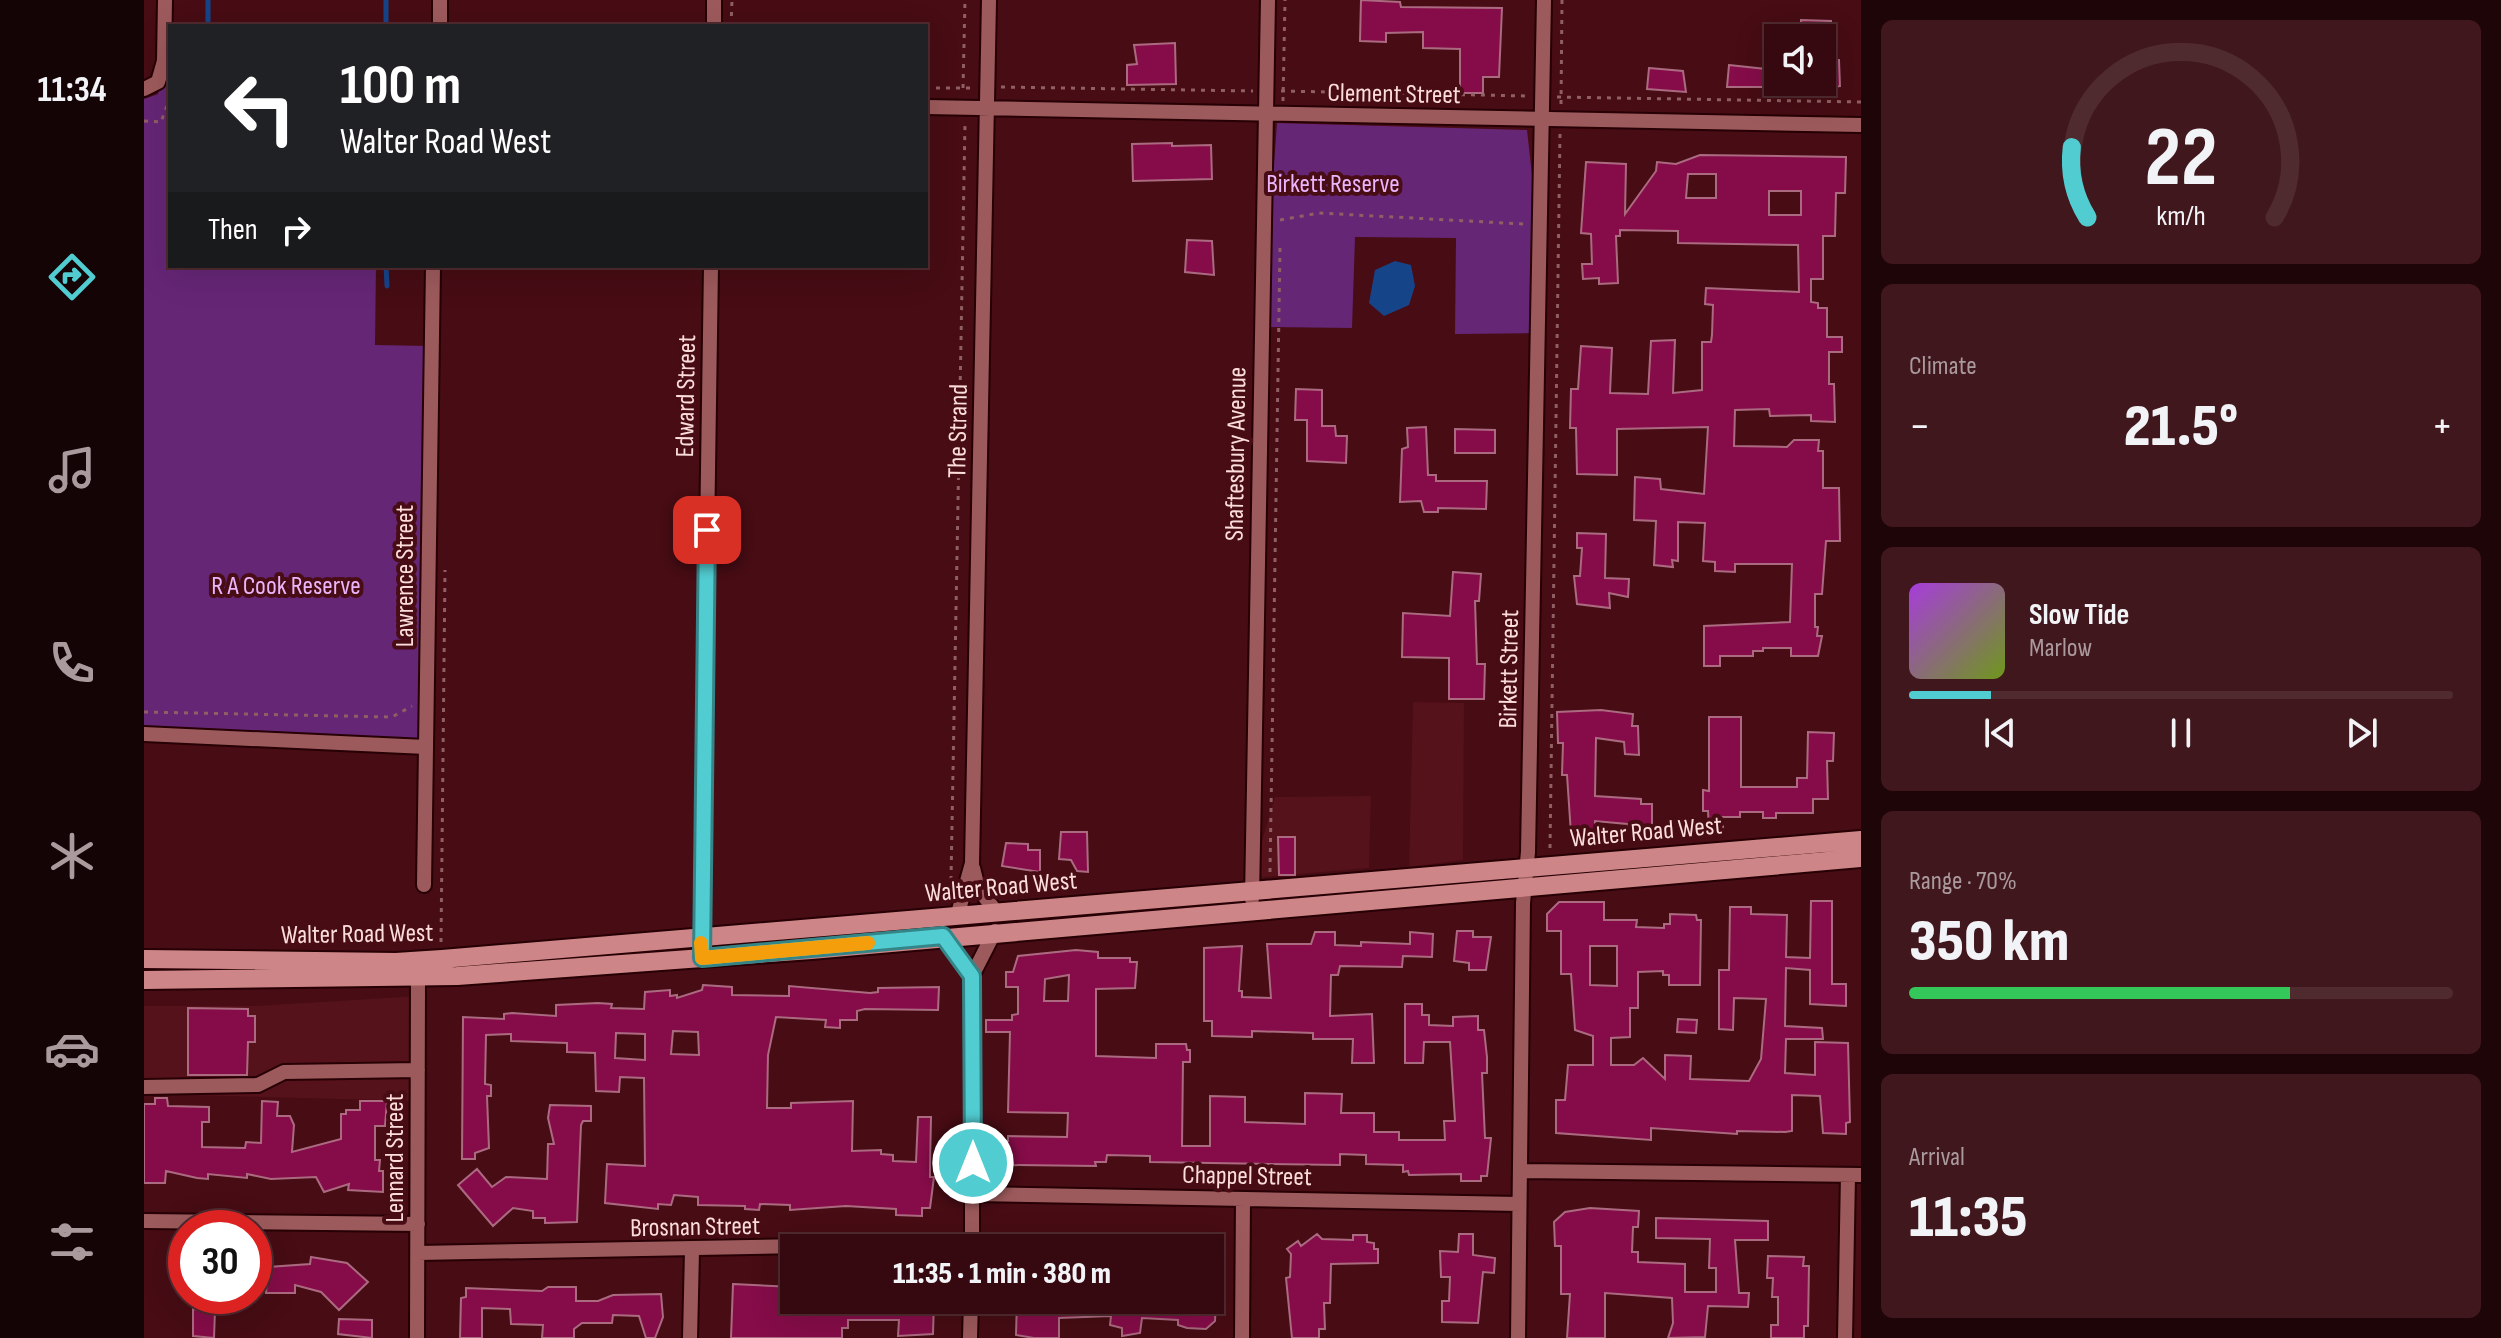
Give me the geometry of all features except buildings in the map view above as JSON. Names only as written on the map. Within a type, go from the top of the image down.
[{"type":"main road","name":"Walter Road West","points":[[144,959],[396,962],[943,936],[996,922],[1526,877],[1861,840]]},
{"type":"main road","name":"Walter Road West","points":[[1526,877],[1861,858]]},
{"type":"main road","name":"Walter Road West","points":[[144,980],[418,978],[957,917],[996,922]]},
{"type":"street","points":[[144,89],[158,82],[167,61],[165,0]]},
{"type":"street","points":[[440,0],[440,24]]},
{"type":"street","points":[[714,0],[714,24]]},
{"type":"street","name":"The Strand","points":[[957,917],[972,863],[989,0]]},
{"type":"street","name":"Shaftesbury Avenue","points":[[1252,900],[1268,0]]},
{"type":"street","name":"Birkett Street","points":[[1518,1338],[1544,0]]},
{"type":"street","name":"Clement Street","points":[[928,107],[1861,125]]},
{"type":"street","name":"Lawrence Street","points":[[424,885],[433,268]]},
{"type":"street","name":"Edward Street","points":[[701,948],[711,268]]},
{"type":"street","points":[[144,734],[426,747]]},
{"type":"street","name":"The Strand","points":[[972,863],[978,888],[996,922]]},
{"type":"street","points":[[972,1234],[972,976],[996,922]]},
{"type":"street","points":[[943,936],[972,976]]},
{"type":"street","name":"Lennard Street","points":[[417,1338],[418,978]]},
{"type":"street","points":[[144,1087],[258,1085],[284,1072],[418,1070]]},
{"type":"street","points":[[1520,1171],[1855,1175],[1845,1338]]},
{"type":"street","name":"Chappel Street","points":[[973,1194],[1519,1204]]},
{"type":"street","points":[[1242,1338],[1243,1199]]},
{"type":"street","points":[[144,1221],[418,1224]]},
{"type":"street","name":"Brosnan Street","points":[[418,1253],[780,1249]]},
{"type":"street","points":[[690,1338],[692,1251]]},
{"type":"street","points":[[970,1338],[971,1314]]},
{"type":"path","points":[[731,24],[732,0]]},
{"type":"path","points":[[951,888],[965,0]]},
{"type":"path","points":[[1282,115],[1285,0]]},
{"type":"path","points":[[1550,853],[1562,0]]},
{"type":"path","points":[[928,88],[1861,102]]},
{"type":"path","points":[[144,121],[161,122],[168,103]]},
{"type":"path","points":[[1280,220],[1319,213],[1540,225]]},
{"type":"path","points":[[1270,872],[1280,235]]},
{"type":"path","points":[[442,959],[445,560]]},
{"type":"path","points":[[144,712],[392,717],[411,706],[444,707]]},
{"type":"shaded area","points":[[1413,702],[1464,703],[1463,860],[1409,867]]},
{"type":"shaded area","points":[[1371,796],[1369,868],[1251,878],[1275,797]]},
{"type":"shaded area","points":[[419,996],[418,1101],[144,1094],[144,1006],[252,1006]]},
{"type":"green space","name":"R A Cook Reserve","points":[[164,61],[168,61],[168,268],[376,268],[375,345],[430,346],[426,747],[144,734],[144,99],[158,94]]},
{"type":"green space","name":"Birkett Reserve","points":[[1277,123],[1527,130],[1539,238],[1538,333],[1455,334],[1456,238],[1355,237],[1352,328],[1262,327]]},
{"type":"water","points":[[1395,261],[1411,265],[1415,286],[1409,305],[1384,316],[1369,303],[1375,270]]},
{"type":"waterway","points":[[208,0],[208,24]]},
{"type":"waterway","points":[[386,0],[386,24]]},
{"type":"waterway","points":[[386,268],[387,286]]},
{"type":"slow traffic","points":[[701,943],[702,958],[868,943]]},
{"type":"route","points":[[707,530],[702,958],[943,936],[972,976],[973,1163]]}]
